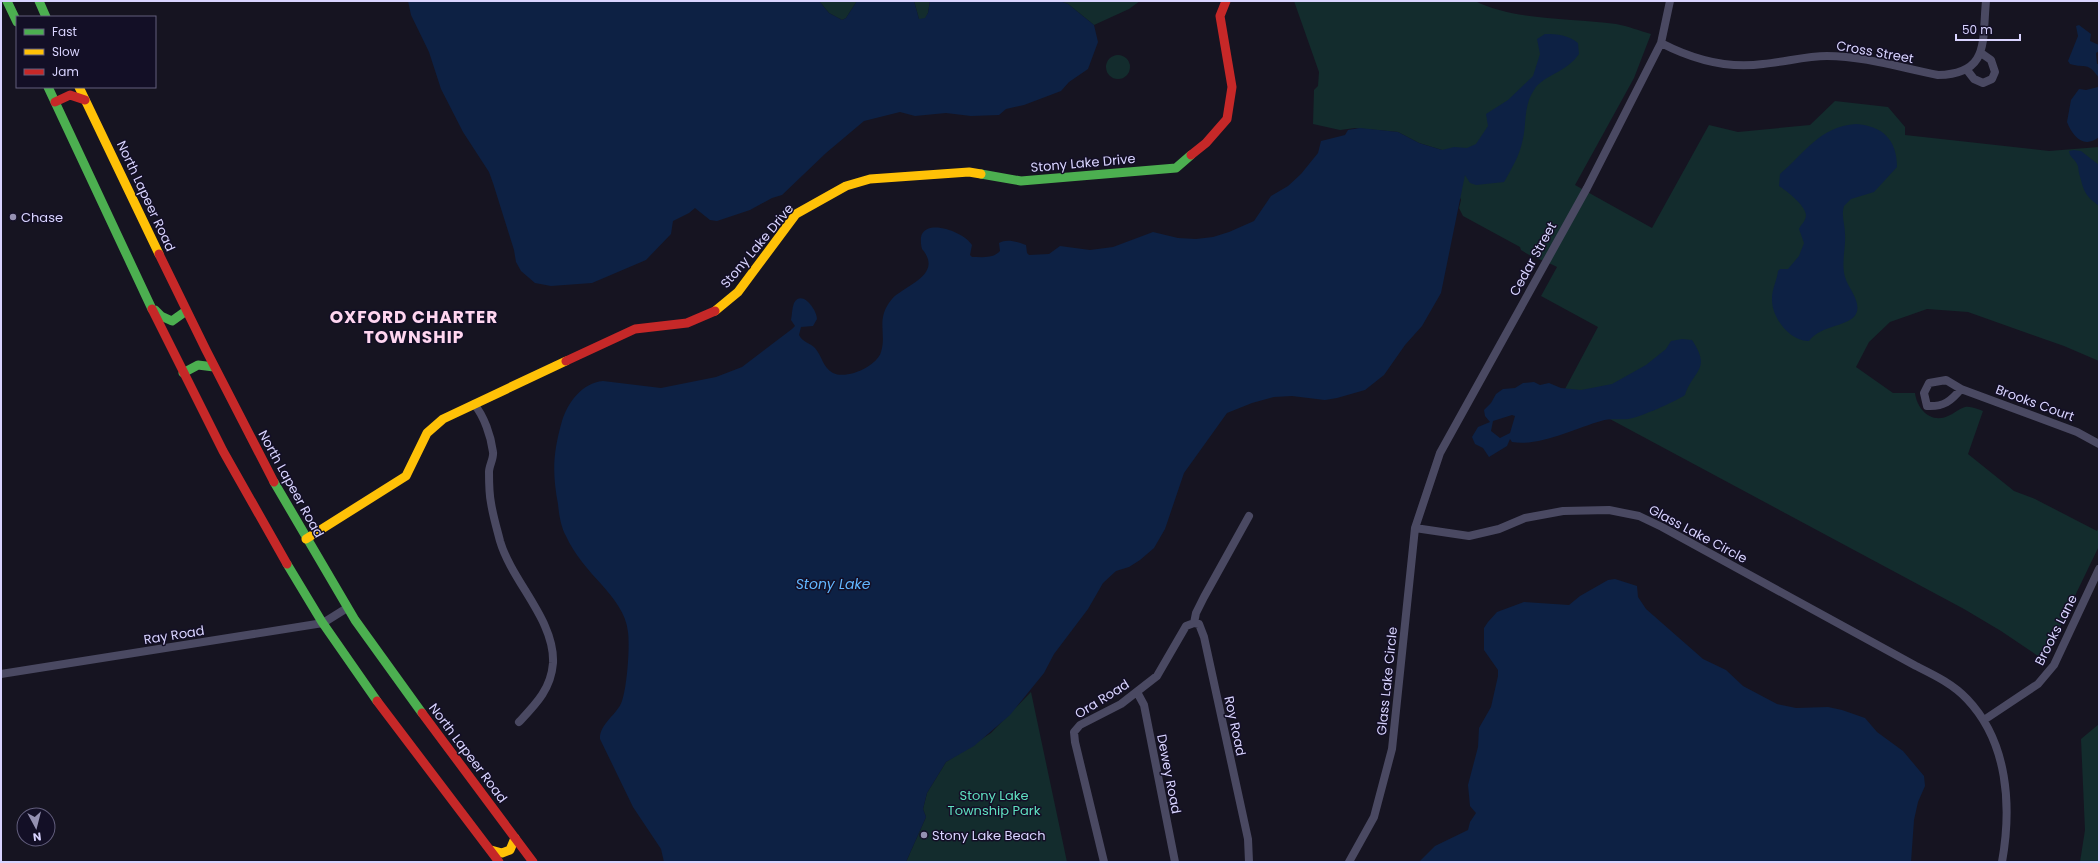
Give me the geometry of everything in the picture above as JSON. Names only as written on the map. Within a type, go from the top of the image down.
[{"type":"main road","points":[[7,1],[16,20]]},
{"type":"main road","points":[[14,1],[22,16]]},
{"type":"main road","points":[[39,1],[46,16]]},
{"type":"main road","name":"Stony Lake Drive","points":[[306,539],[406,476],[427,433],[444,419],[635,329],[687,322],[713,313],[738,292],[796,214],[846,186],[870,179],[969,172],[1021,181],[1176,168],[1206,143],[1227,119],[1232,87],[1220,16],[1226,1]]},
{"type":"main road","points":[[48,88],[183,373],[223,450],[323,623],[385,711],[499,862]]},
{"type":"main road","name":"North Lapeer Road","points":[[79,88],[214,367],[262,460],[306,539],[347,608],[403,687],[533,862]]},
{"type":"main road","points":[[55,102],[69,94],[76,94],[85,100]]},
{"type":"main road","points":[[152,306],[161,316],[172,321],[186,311]]},
{"type":"main road","points":[[183,373],[196,364],[205,364],[214,367]]},
{"type":"main road","points":[[491,850],[502,853],[510,850],[515,838]]},
{"type":"street","name":"Cedar Street","points":[[1415,528],[1440,453],[1587,188],[1661,43],[1670,1]]},
{"type":"street","points":[[1981,53],[1991,60],[1996,72],[1992,79],[1983,83],[1974,79],[1967,70],[1977,61],[1981,53],[1986,1]]},
{"type":"street","name":"Cross Street","points":[[1661,43],[1675,50],[1701,59],[1742,66],[1828,56],[1847,57],[1938,75],[1953,75],[1967,70]]},
{"type":"street","name":"Brooks Court","points":[[1961,389],[1952,400],[1939,407],[1927,406],[1924,393],[1929,383],[1946,380],[1961,389],[2077,432],[2099,444]]},
{"type":"street","points":[[474,404],[481,413],[493,452],[489,472],[491,503],[501,543],[515,575],[543,621],[550,638],[553,662],[550,682],[542,697],[519,722]]},
{"type":"street","name":"Glass Lake Circle","points":[[1349,862],[1374,817],[1392,748],[1415,528],[1469,536],[1500,529],[1525,518],[1563,511],[1609,510],[1639,516],[1949,684],[1966,698],[1984,720],[1997,752],[2006,784],[2007,827],[2002,862]]},
{"type":"street","name":"Ora Road","points":[[1104,862],[1075,742],[1074,732],[1080,725],[1121,704],[1157,676],[1186,626],[1194,623],[1196,613],[1204,596],[1249,516]]},
{"type":"street","name":"Brooks Lane","points":[[1984,720],[2038,684],[2054,665],[2099,570]]},
{"type":"street","name":"Ray Road","points":[[1,674],[323,623],[347,608]]},
{"type":"street","name":"Roy Road","points":[[1194,623],[1199,624],[1204,637],[1248,840],[1249,862]]},
{"type":"street","name":"Dewey Road","points":[[1136,692],[1145,712],[1175,862]]},
{"type":"green space","points":[[819,1],[857,1],[846,18],[842,20],[829,13]]},
{"type":"green space","points":[[914,1],[930,1],[928,13],[925,19],[919,19]]},
{"type":"green space","points":[[1060,1],[1140,1],[1129,9],[1094,25],[1068,4]]},
{"type":"green space","points":[[1294,1],[1475,1],[1508,12],[1544,18],[1616,24],[1651,34],[1634,78],[1575,185],[1652,228],[1709,125],[1738,132],[1810,125],[1835,101],[1888,107],[1905,127],[1905,135],[2049,151],[2099,147],[2099,361],[2064,346],[1968,312],[1927,309],[1890,322],[1869,342],[1856,367],[1893,393],[1915,393],[1916,399],[1926,414],[1936,418],[1942,418],[1950,415],[1965,407],[1972,407],[1983,411],[1968,454],[2014,491],[2035,499],[2097,531],[2099,527],[2099,546],[2044,660],[2001,631],[1964,609],[1595,411],[1565,389],[1598,327],[1541,296],[1557,267],[1525,253],[1520,247],[1463,216],[1459,208],[1461,200],[1442,150],[1419,143],[1398,132],[1355,128],[1340,130],[1313,124],[1314,90],[1318,86],[1319,72]]},
{"type":"green space","points":[[1118,55],[1126,59],[1130,67],[1126,75],[1118,79],[1110,75],[1106,67],[1110,59]]},
{"type":"green space","name":"Stony Lake Township Park","points":[[1031,692],[1067,862],[906,862],[926,817],[923,809],[927,793],[946,762],[991,733]]},
{"type":"green space","points":[[2099,724],[2099,862],[2080,862],[2085,830],[2081,739]]},
{"type":"water","points":[[408,1],[819,1],[829,13],[842,20],[846,18],[857,1],[914,1],[919,19],[925,18],[928,13],[930,1],[1060,1],[1068,4],[1094,25],[1098,42],[1088,69],[1069,82],[1061,91],[1024,105],[1006,109],[999,115],[971,116],[946,113],[915,116],[900,112],[864,121],[826,153],[782,195],[772,198],[750,210],[717,221],[710,220],[695,208],[689,213],[673,221],[671,234],[646,260],[592,283],[551,286],[535,283],[521,271],[516,262],[514,250],[489,172],[463,132],[441,89],[429,52],[411,15]]},
{"type":"water","points":[[2079,25],[2091,34],[2090,41],[2099,45],[2099,51],[2096,53],[2097,64],[2099,64],[2099,78],[2089,67],[2070,64],[2068,61],[2078,36],[2076,26]]},
{"type":"water","name":"Stony Lake","points":[[1545,34],[1554,34],[1574,40],[1578,43],[1579,54],[1568,66],[1543,81],[1534,90],[1528,102],[1521,148],[1504,182],[1476,185],[1470,183],[1465,175],[1441,293],[1422,326],[1405,345],[1384,375],[1365,390],[1325,400],[1292,396],[1274,397],[1252,403],[1227,413],[1184,473],[1165,529],[1154,548],[1129,567],[1116,571],[1103,583],[1088,609],[1054,654],[1044,673],[1010,715],[974,746],[946,762],[927,793],[923,809],[926,817],[906,862],[664,862],[661,849],[633,807],[600,739],[602,729],[620,706],[624,695],[627,677],[629,639],[627,625],[619,607],[577,556],[569,543],[560,521],[554,472],[555,453],[562,421],[568,407],[582,390],[589,385],[603,381],[661,388],[716,377],[742,367],[795,326],[791,320],[793,307],[797,299],[801,298],[812,306],[817,319],[813,326],[801,327],[799,335],[804,341],[815,348],[827,368],[833,373],[846,375],[868,367],[874,362],[881,352],[883,339],[882,326],[884,313],[887,306],[892,299],[926,273],[928,258],[922,249],[921,237],[926,230],[932,228],[947,229],[968,240],[972,245],[970,255],[972,257],[987,257],[997,254],[1000,251],[999,243],[1005,241],[1012,241],[1026,245],[1027,253],[1029,255],[1049,254],[1060,246],[1090,250],[1113,247],[1153,232],[1178,238],[1196,239],[1213,237],[1254,221],[1271,196],[1288,186],[1301,174],[1318,153],[1321,141],[1345,135],[1348,130],[1360,128],[1398,132],[1419,143],[1442,150],[1454,147],[1467,148],[1476,144],[1488,126],[1486,114],[1508,100],[1533,76],[1540,54],[1537,39]]},
{"type":"water","points":[[2099,83],[2099,137],[2089,142],[2080,140],[2072,132],[2067,122],[2071,100],[2079,89],[2086,90],[2098,87]]},
{"type":"water","points":[[1856,124],[1874,128],[1887,136],[1894,149],[1897,167],[1874,192],[1851,199],[1844,206],[1844,272],[1856,300],[1856,314],[1848,321],[1814,335],[1809,341],[1802,340],[1789,333],[1778,320],[1772,298],[1778,271],[1780,269],[1788,269],[1799,256],[1804,243],[1799,229],[1806,215],[1799,203],[1779,186],[1780,174],[1823,135],[1843,126]]},
{"type":"water","points":[[2069,151],[2081,151],[2099,165],[2099,206],[2087,195],[2085,191],[2078,165],[2071,157]]},
{"type":"water","points":[[1682,339],[1692,340],[1698,350],[1701,364],[1685,395],[1680,398],[1634,418],[1604,420],[1534,442],[1512,442],[1510,439],[1507,446],[1489,457],[1483,448],[1475,444],[1472,437],[1478,427],[1490,422],[1485,416],[1484,410],[1491,403],[1496,394],[1503,389],[1515,388],[1523,383],[1534,382],[1540,385],[1549,383],[1561,388],[1581,390],[1612,384],[1646,365],[1666,349],[1671,341]],"holes":[[[1512,415],[1515,416],[1510,433],[1500,438],[1491,431],[1493,421]]]},
{"type":"water","points":[[1615,579],[1637,586],[1638,597],[1646,609],[1703,659],[1726,670],[1743,686],[1777,704],[1796,708],[1828,707],[1865,718],[1877,732],[1903,751],[1924,776],[1925,786],[1918,802],[1914,820],[1911,862],[1419,862],[1435,846],[1468,830],[1470,822],[1476,813],[1470,806],[1468,785],[1478,747],[1479,728],[1491,707],[1498,676],[1498,670],[1484,650],[1484,628],[1488,622],[1497,612],[1524,602],[1569,605],[1580,596],[1608,580]]},
{"type":"traffic: fast","points":[[7,1],[16,20]]},
{"type":"traffic: fast","points":[[39,1],[46,16]]},
{"type":"traffic: fast","points":[[48,88],[152,309]]},
{"type":"traffic: fast","points":[[981,174],[1021,181],[1176,168],[1191,155]]},
{"type":"traffic: fast","points":[[155,310],[161,316],[172,321],[186,311]]},
{"type":"traffic: fast","points":[[183,373],[198,365],[214,367]]},
{"type":"traffic: fast","points":[[274,482],[355,620],[422,713]]},
{"type":"traffic: fast","points":[[287,564],[322,622],[377,701]]},
{"type":"traffic: slow","points":[[79,88],[159,254]]},
{"type":"traffic: slow","points":[[715,311],[738,292],[796,214],[846,186],[870,179],[969,172],[981,174]]},
{"type":"traffic: slow","points":[[306,539],[406,476],[427,433],[443,419],[566,361]]},
{"type":"traffic: slow","points":[[491,850],[502,853],[510,850],[515,838]]},
{"type":"traffic: jam","points":[[1191,155],[1206,143],[1227,119],[1232,87],[1220,16],[1226,1]]},
{"type":"traffic: jam","points":[[55,102],[70,95],[85,100]]},
{"type":"traffic: jam","points":[[159,254],[206,350],[274,482]]},
{"type":"traffic: jam","points":[[152,309],[223,451],[287,564]]},
{"type":"traffic: jam","points":[[566,361],[635,329],[687,323],[715,311]]},
{"type":"traffic: jam","points":[[377,701],[499,862]]},
{"type":"traffic: jam","points":[[422,713],[533,862]]},
{"type":"place","name":"Chase","points":[[13,217]]},
{"type":"place","name":"Stony Lake Beach","points":[[924,835]]},
{"type":"district","name":"OXFORD CHARTER TOWNSHIP","points":[[414,327]]}]
